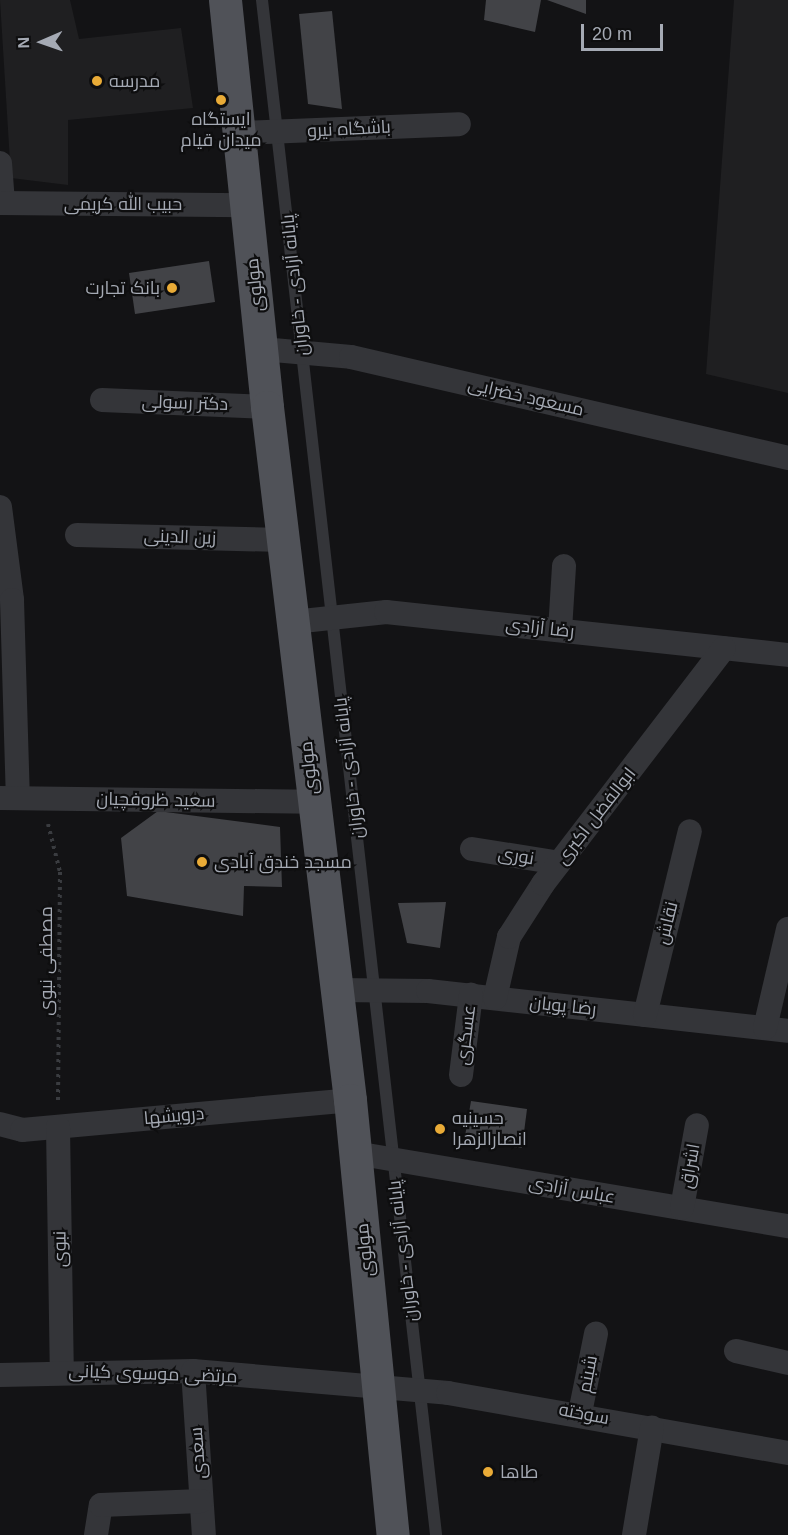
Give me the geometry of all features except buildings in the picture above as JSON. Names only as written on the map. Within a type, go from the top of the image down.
[{"type":"main road","name":"مولوی","points":[[225,0],[267,407],[312,802],[350,1100],[393,1535]]},
{"type":"street","name":"باشگاه نیرو","points":[[238,133],[278,129],[459,124]]},
{"type":"street","points":[[0,163],[1,203]]},
{"type":"street","name":"حبیب الله کریمی","points":[[1,203],[247,205]]},
{"type":"street","name":"مسعود خضرایی","points":[[262,349],[351,357],[788,458]]},
{"type":"street","name":"دکتر رسولی","points":[[102,400],[267,407]]},
{"type":"street","points":[[0,507],[12,600],[20,798]]},
{"type":"street","name":"زین الدینی","points":[[77,535],[283,540]]},
{"type":"street","points":[[560,630],[564,566]]},
{"type":"street","name":"رضا آزادی","points":[[293,622],[331,616],[386,612],[724,648],[786,648]]},
{"type":"street","name":"ابوالفضل اکبری","points":[[495,998],[509,937],[560,863],[724,648]]},
{"type":"street","name":"سعید ظروفچیان","points":[[20,798],[312,802]]},
{"type":"street","name":"نقاش","points":[[645,1015],[690,831]]},
{"type":"street","name":"نوری","points":[[472,849],[560,863]]},
{"type":"street","points":[[776,1029],[788,929]]},
{"type":"street","name":"رضا پویان","points":[[337,990],[471,995],[776,1029]]},
{"type":"street","name":"عسگری","points":[[461,1075],[471,995]]},
{"type":"street","name":"درویشها","points":[[0,1124],[22,1130],[350,1100]]},
{"type":"street","name":"اشراق","points":[[682,1208],[697,1125]]},
{"type":"street","name":"نبوی","points":[[58,1127],[62,1371]]},
{"type":"street","name":"عباس آزادی","points":[[355,1153],[788,1226]]},
{"type":"street","name":"شبنم","points":[[580,1413],[596,1334]]},
{"type":"street","points":[[736,1351],[788,1363]]},
{"type":"street","name":"مرتضی موسوی کیانی","points":[[0,1375],[62,1371],[193,1371],[378,1389]]},
{"type":"street","name":"سعدی","points":[[193,1371],[204,1535]]},
{"type":"street","name":"سوخته","points":[[378,1389],[419,1390],[580,1413],[788,1453]]},
{"type":"street","points":[[634,1535],[652,1427]]},
{"type":"street","points":[[96,1535],[101,1505],[201,1501]]},
{"type":"lane","name":"پایانه آزادی - خاوران","points":[[262,0],[436,1535]]},
{"type":"path","name":"مصطفی نبوی","points":[[20,798],[60,872],[58,1127]]},
{"type":"shaded area","name":"مدرسه","points":[[0,0],[70,0],[79,39],[181,28],[193,108],[68,120],[68,185],[11,178]]},
{"type":"shaded area","points":[[734,0],[788,0],[788,393],[706,374]]},
{"type":"place","name":"مدرسه","points":[[97,81]]},
{"type":"place","name":"ایستگاه میدان قیام","points":[[221,100]]},
{"type":"place","name":"بانک تجارت","points":[[172,288]]},
{"type":"place","name":"مسجد خندق آبادی","points":[[202,862]]},
{"type":"place","name":"حسینیه انصارالزهرا","points":[[440,1129]]},
{"type":"place","name":"طاها","points":[[488,1472]]}]
